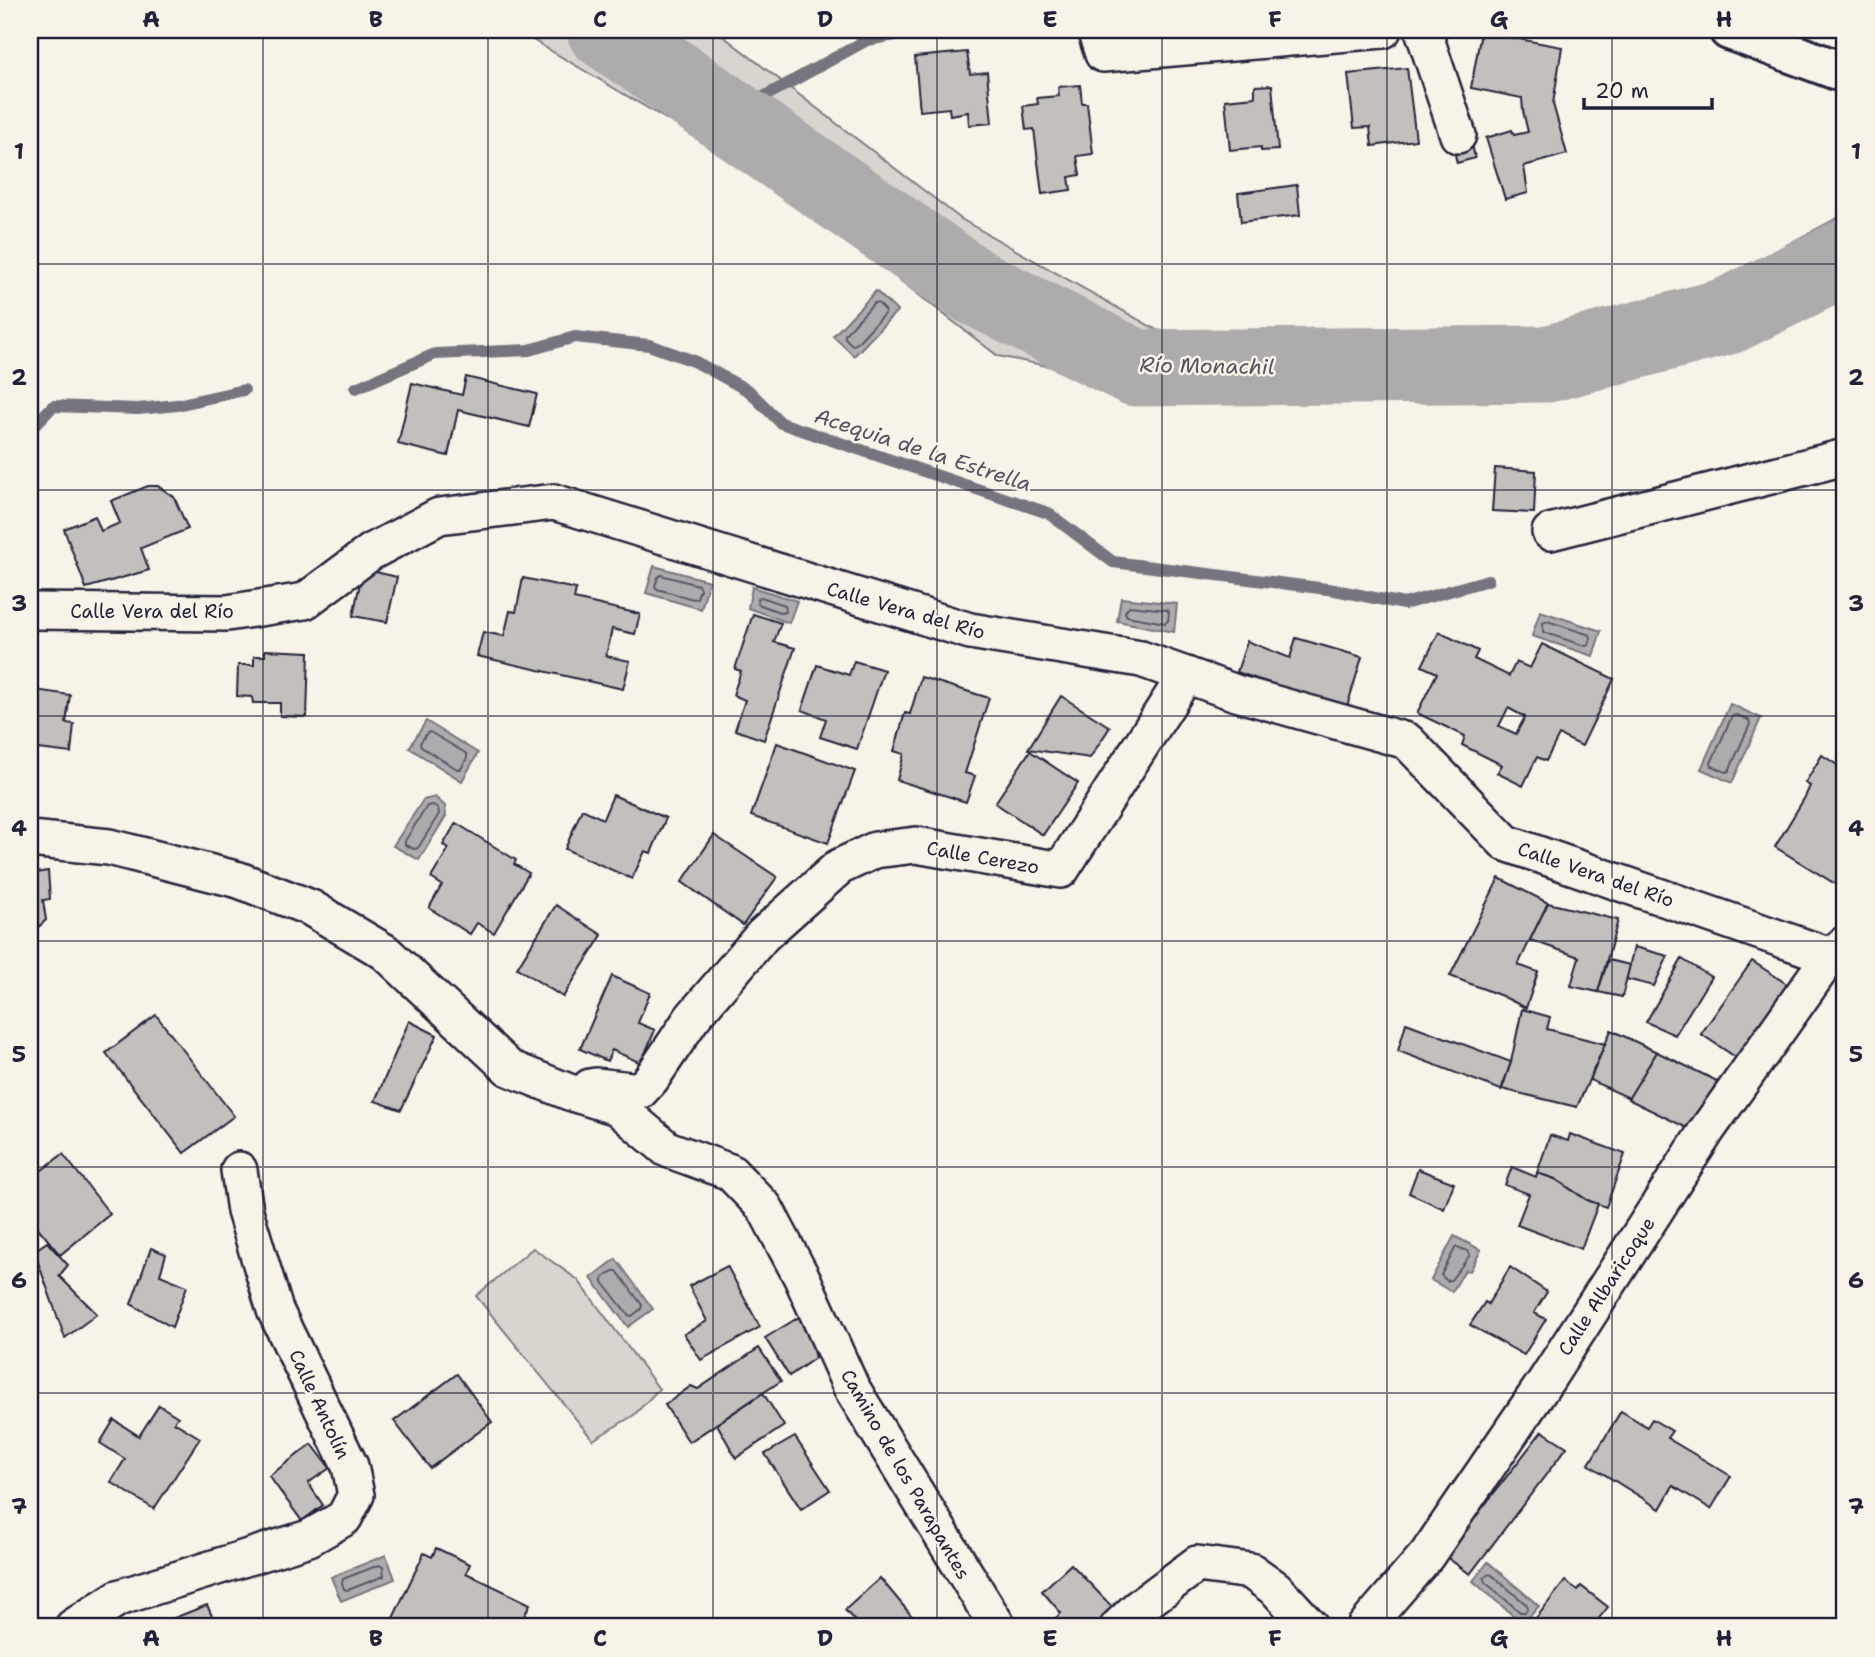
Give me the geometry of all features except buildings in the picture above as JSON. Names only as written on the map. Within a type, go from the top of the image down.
[{"type":"street","points":[[1095,30],[1102,54],[1383,30]]},
{"type":"street","points":[[1423,30],[1458,135]]},
{"type":"street","points":[[1729,30],[1845,73]]},
{"type":"street","points":[[1550,532],[1845,457]]},
{"type":"street","name":"Calle Vera del Río","points":[[30,611],[228,613],[305,601],[371,552],[439,516],[554,502],[970,631],[1141,659],[1236,693],[1407,741],[1506,843],[1838,950]]},
{"type":"street","name":"Calle Cerezo","points":[[569,1092],[596,1086],[640,1091],[692,1018],[763,935],[839,867],[875,850],[916,845],[1061,870],[1186,675]]},
{"type":"street","name":"Camino de los Parapantes","points":[[30,839],[109,847],[239,880],[311,908],[385,952],[509,1068],[569,1092],[617,1107],[667,1149],[730,1172],[765,1208],[802,1278],[851,1387],[985,1621]]},
{"type":"street","name":"Calle Albaricoque","points":[[1365,1627],[1427,1555],[1547,1379],[1707,1129],[1838,950]]},
{"type":"street","name":"Calle Antolín","points":[[73,1627],[118,1598],[309,1538],[344,1518],[356,1495],[350,1466],[275,1310],[245,1211],[239,1170]]},
{"type":"street","points":[[1118,1627],[1138,1608],[1197,1564],[1251,1571],[1276,1589],[1311,1627]]},
{"type":"shaded area","points":[[516,30],[715,30],[961,219],[1164,334],[1276,351],[1418,349],[1568,324],[1718,281],[1845,214],[1845,286],[1714,341],[1544,387],[1222,402],[998,356],[774,183]]},
{"type":"shaded area","points":[[533,1248],[578,1280],[659,1389],[634,1415],[593,1440],[476,1296]]},
{"type":"water","points":[[876,291],[897,311],[854,356],[833,336]]},
{"type":"water","points":[[654,566],[709,581],[701,609],[646,593]]},
{"type":"water","points":[[752,587],[797,601],[789,623],[748,608]]},
{"type":"water","points":[[1121,598],[1177,604],[1174,632],[1117,621]]},
{"type":"water","points":[[1540,611],[1601,631],[1593,656],[1532,636]]},
{"type":"water","points":[[1730,704],[1761,718],[1732,783],[1701,769]]},
{"type":"water","points":[[426,721],[478,753],[462,781],[409,748]]},
{"type":"water","points":[[435,797],[445,806],[446,816],[419,860],[393,846],[423,800]]},
{"type":"water","points":[[1454,1236],[1481,1250],[1470,1271],[1465,1270],[1452,1292],[1431,1280]]},
{"type":"water","points":[[616,1259],[653,1309],[628,1327],[591,1278]]},
{"type":"water","points":[[386,1555],[395,1579],[341,1601],[331,1577]]},
{"type":"water","points":[[1488,1562],[1539,1606],[1523,1624],[1473,1581]]},
{"type":"waterway","name":"Río Monachil","points":[[605,30],[975,287],[1136,368],[1547,364],[1728,316],[1845,258]]},
{"type":"waterway","points":[[729,116],[867,40],[922,30]]},
{"type":"waterway","name":"Acequia de la Estrella","points":[[356,388],[435,354],[529,350],[575,337],[649,345],[694,361],[749,391],[781,423],[1048,513],[1113,562],[1335,590],[1404,604],[1488,580]]},
{"type":"waterway","name":"Acequia de la Estrella","points":[[30,430],[53,406],[138,409],[177,405],[244,390]]}]
